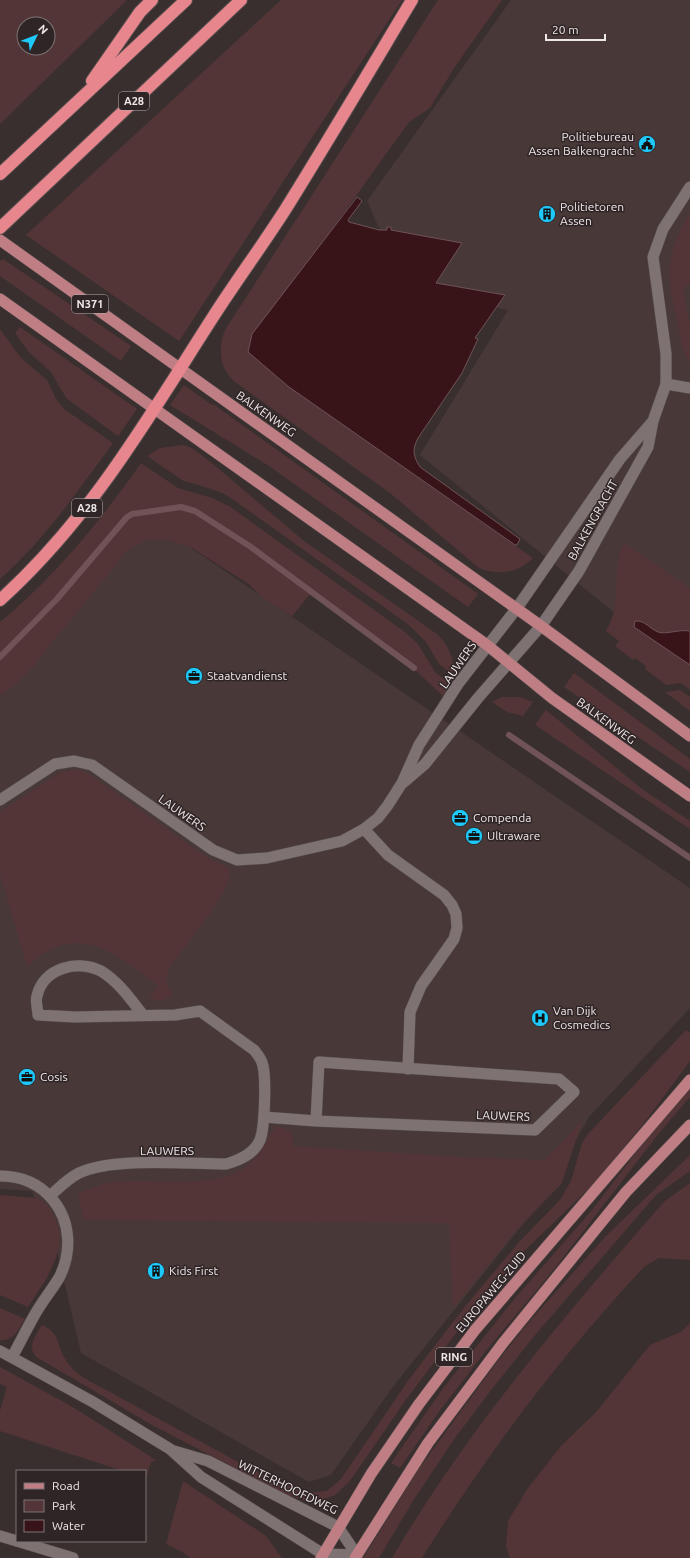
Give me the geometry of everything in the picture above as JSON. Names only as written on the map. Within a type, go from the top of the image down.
[{"type":"highway","points":[[78,101],[140,12],[152,0]]},
{"type":"highway","points":[[0,174],[186,0]]},
{"type":"highway","name":"A28","points":[[0,228],[242,0]]},
{"type":"highway","name":"A28","points":[[0,600],[55,546],[85,509],[156,410],[180,369],[285,210],[412,0]]},
{"type":"main road","name":"BALKENWEG","points":[[0,240],[516,608],[690,736]]},
{"type":"main road","name":"BALKENWEG","points":[[0,299],[487,645],[552,698],[690,796]]},
{"type":"main road","name":"EUROPAWEG-ZUID","points":[[322,1556],[338,1527],[419,1404],[475,1330],[690,1080]]},
{"type":"main road","name":"RING","points":[[356,1556],[428,1443],[498,1350],[626,1192],[690,1125]]},
{"type":"street","name":"BALKENGRACHT","points":[[541,626],[579,571],[648,447],[653,421],[666,384],[666,354],[654,257],[663,229],[690,188]]},
{"type":"street","points":[[666,384],[690,388]]},
{"type":"street","name":"BALKENGRACHT","points":[[516,608],[620,459],[653,421]]},
{"type":"street","points":[[487,645],[516,608]]},
{"type":"street","points":[[508,663],[541,626]]},
{"type":"street","name":"LAUWERS","points":[[0,800],[55,764],[74,761],[92,765],[213,850],[237,860],[267,858],[342,841],[364,829],[378,818],[402,783],[419,745],[458,684],[487,645]]},
{"type":"street","name":"LAUWERS","points":[[402,783],[425,764],[508,663]]},
{"type":"street","points":[[364,829],[388,855],[444,895],[452,905],[456,914],[457,928],[454,939],[421,986],[410,1012],[408,1069]]},
{"type":"street","name":"LAUWERS","points":[[50,1196],[65,1182],[79,1173],[99,1166],[120,1164],[226,1164],[250,1154],[260,1140],[264,1117],[264,1067],[260,1058],[254,1050],[200,1011],[175,1015],[75,1017],[38,1014],[36,996],[50,975],[66,966],[86,966],[101,972],[120,986],[143,1015]]},
{"type":"street","name":"LAUWERS","points":[[264,1117],[316,1121],[535,1130],[574,1092],[559,1079],[319,1062],[316,1121]]},
{"type":"street","points":[[0,1176],[15,1176],[29,1180],[50,1196],[57,1204],[64,1220],[69,1244],[60,1276],[34,1316],[12,1357]]},
{"type":"street","name":"WITTERHOOFDWEG","points":[[0,1351],[93,1402],[170,1449],[201,1477],[322,1556]]},
{"type":"street","name":"WITTERHOOFDWEG","points":[[170,1449],[208,1462],[338,1527],[356,1556]]},
{"type":"street","points":[[0,1536],[16,1541]]},
{"type":"street","points":[[20,1542],[73,1558]]},
{"type":"street","points":[[322,1556],[356,1556]]},
{"type":"shaded area","points":[[511,0],[690,0],[690,674],[420,455],[508,310],[406,288],[367,201]]},
{"type":"shaded area","points":[[150,520],[690,888],[690,1008],[589,1117],[543,1199],[392,1388],[331,1475],[309,1482],[81,1353],[58,1255],[32,1191],[0,1189],[0,678]]},
{"type":"green space","points":[[0,0],[127,0],[0,124]]},
{"type":"green space","points":[[281,0],[402,0],[179,341],[26,235]]},
{"type":"green space","points":[[438,0],[502,0],[454,68],[430,108],[409,122],[302,271],[252,334],[248,352],[289,387],[533,558],[521,567],[508,572],[494,572],[479,568],[390,493],[235,382],[226,370],[221,358],[221,344],[225,330]]},
{"type":"green space","points":[[690,213],[690,283],[683,289],[690,327],[690,363],[682,345],[674,309],[670,268],[676,242]]},
{"type":"green space","points":[[3,259],[131,346],[121,361],[0,276],[0,261]]},
{"type":"green space","points":[[20,327],[137,409],[118,436],[66,398],[51,372],[29,352],[15,333]]},
{"type":"green space","points":[[0,329],[21,358],[47,380],[56,399],[64,409],[113,443],[47,531],[0,579]]},
{"type":"green space","points":[[184,385],[212,405],[213,404],[478,594],[468,607],[269,466],[170,405]]},
{"type":"green space","points":[[183,445],[192,448],[213,464],[304,541],[437,634],[447,647],[452,657],[453,675],[439,664],[426,642],[409,625],[228,496],[182,480],[147,456],[160,448]]},
{"type":"green space","points":[[141,463],[178,488],[212,498],[229,506],[405,632],[418,644],[435,672],[450,684],[444,697],[413,668],[311,593],[292,616],[264,599],[250,585],[192,548],[169,540],[146,540],[127,551],[33,666],[10,689],[0,695],[0,622],[40,586],[76,547],[110,506]]},
{"type":"green space","points":[[624,543],[690,588],[690,631],[678,630],[666,634],[658,633],[639,621],[633,625],[690,665],[690,690],[681,683],[666,685],[645,669],[646,666],[635,658],[633,660],[615,646],[619,641],[606,631],[612,620],[615,608],[618,565]]},
{"type":"green space","points":[[574,673],[690,759],[690,772],[564,687]]},
{"type":"green space","points":[[680,690],[690,697],[690,711],[665,692]]},
{"type":"green space","points":[[502,697],[520,697],[533,702],[523,716],[507,712],[492,702]]},
{"type":"green space","points":[[546,710],[642,789],[690,821],[690,829],[535,725]]},
{"type":"green space","points":[[71,770],[80,770],[89,774],[206,857],[230,869],[229,879],[224,892],[168,971],[166,983],[172,994],[165,999],[156,1000],[150,998],[158,985],[126,962],[94,946],[79,943],[62,945],[45,953],[27,967],[0,874],[0,812],[60,773]]},
{"type":"green space","points":[[686,1030],[690,1033],[690,1061],[650,1115],[603,1175],[520,1255],[475,1308],[405,1401],[350,1481],[335,1495],[322,1500],[307,1501],[287,1495],[152,1425],[38,1358],[34,1354],[32,1347],[34,1338],[43,1325],[55,1334],[63,1355],[69,1365],[84,1378],[249,1468],[304,1493],[327,1491],[341,1479],[410,1378],[463,1309],[519,1242],[560,1200],[571,1181],[582,1143],[587,1135]]},
{"type":"green space","points":[[690,1089],[690,1097],[656,1137],[555,1268],[485,1352],[438,1413],[400,1468],[391,1463],[444,1387],[516,1297],[592,1210],[657,1125]]},
{"type":"green space","points":[[582,1121],[562,1183],[513,1234],[453,1308],[449,1223],[84,1220],[78,1194],[97,1186],[111,1183],[132,1181],[187,1182],[224,1177],[239,1171],[252,1161],[276,1126],[291,1131],[294,1146],[460,1157],[545,1160]]},
{"type":"green space","points":[[690,1155],[690,1171],[656,1195],[536,1334],[492,1389],[455,1438],[413,1501],[379,1558],[363,1558],[420,1467],[497,1362],[528,1323],[606,1236]]},
{"type":"green space","points":[[690,1183],[690,1260],[659,1258],[645,1266],[584,1335],[526,1406],[472,1481],[422,1558],[392,1558],[451,1466],[516,1378],[656,1211],[665,1201]]},
{"type":"green space","points":[[0,1195],[37,1198],[48,1206],[56,1220],[60,1237],[56,1258],[47,1278],[28,1307],[0,1295]]},
{"type":"green space","points":[[0,1308],[25,1319],[16,1334],[5,1340],[0,1340]]},
{"type":"green space","points":[[690,1323],[690,1558],[510,1558],[506,1547],[508,1521],[528,1488],[561,1446],[597,1411],[650,1345],[681,1332]]},
{"type":"green space","points":[[0,1367],[71,1406],[156,1460],[151,1462],[146,1479],[146,1470],[120,1470],[0,1431],[0,1411],[7,1387],[0,1384]]},
{"type":"green space","points":[[183,1481],[266,1536],[282,1558],[190,1558],[166,1544]]},
{"type":"water","points":[[357,197],[362,201],[348,220],[349,222],[379,230],[387,230],[387,227],[391,227],[391,230],[462,243],[436,283],[505,295],[475,338],[478,339],[462,373],[418,438],[414,453],[420,467],[520,539],[517,545],[289,387],[248,352],[252,334]]},
{"type":"water","points":[[635,621],[642,622],[655,631],[661,633],[690,631],[690,665],[634,627]]},
{"type":"waterway","points":[[0,657],[57,599],[127,517],[132,514],[181,507],[195,511],[251,547],[414,668]]},
{"type":"waterway","points":[[509,735],[690,858]]},
{"type":"place","name":"Politiebureau Assen Balkengracht","points":[[647,144]]},
{"type":"place","name":"Politietoren Assen","points":[[547,214]]},
{"type":"place","name":"Staatvandienst","points":[[194,676]]},
{"type":"place","name":"Compenda","points":[[460,818]]},
{"type":"place","name":"Ultraware","points":[[474,836]]},
{"type":"place","name":"Van Dijk Cosmedics","points":[[540,1018]]},
{"type":"place","name":"Cosis","points":[[27,1077]]},
{"type":"place","name":"Kids First","points":[[156,1271]]}]
